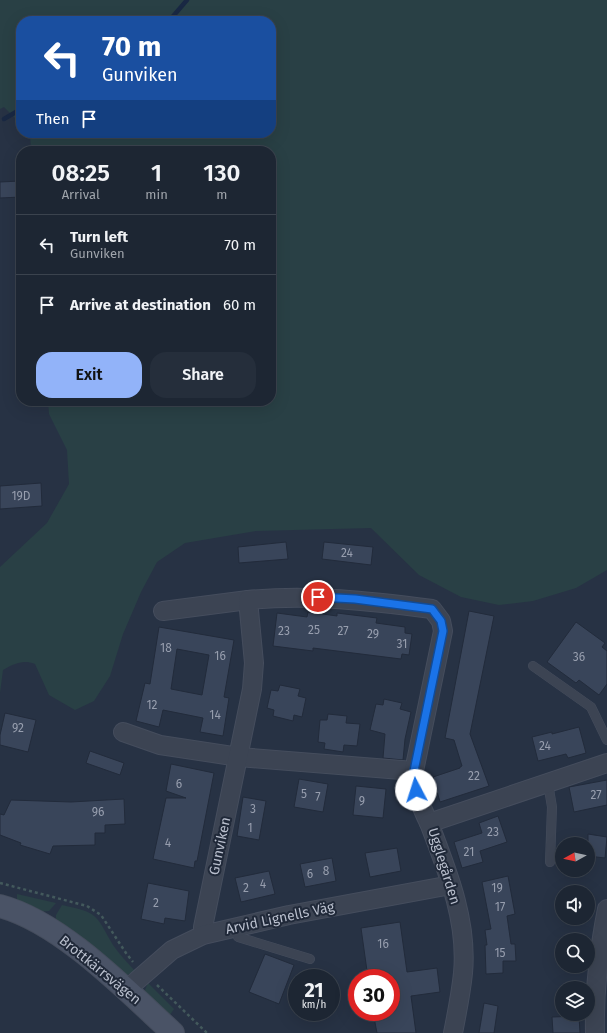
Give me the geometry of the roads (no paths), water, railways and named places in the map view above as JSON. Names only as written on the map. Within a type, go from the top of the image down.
[{"type":"street","points":[[163,611],[276,597],[355,599],[432,609],[441,621],[443,631],[414,771],[416,790],[421,808],[429,823]]},
{"type":"street","name":"Gunviken","points":[[203,934],[202,927],[239,758],[252,689],[254,663],[248,600]]},
{"type":"street","points":[[123,732],[160,744],[239,758],[414,771]]},
{"type":"street","name":"Ugglegården","points":[[453,1033],[463,972],[463,944],[460,921],[451,885],[429,823],[607,763]]},
{"type":"street","name":"Arvid Lignells Väg","points":[[126,990],[172,950],[203,934],[236,926],[451,885]]},
{"type":"street","name":"Brottkärrsvägen","points":[[0,906],[34,919],[77,947],[173,1033]]},
{"type":"street","points":[[595,1033],[597,976],[601,939],[607,910]]},
{"type":"lane","points":[[533,666],[591,707],[607,740]]},
{"type":"lane","points":[[548,783],[552,807],[550,862]]},
{"type":"lane","points":[[236,926],[238,937],[310,960]]},
{"type":"waterway","points":[[173,16],[187,0]]},
{"type":"waterway","points":[[4,119],[16,112]]}]
